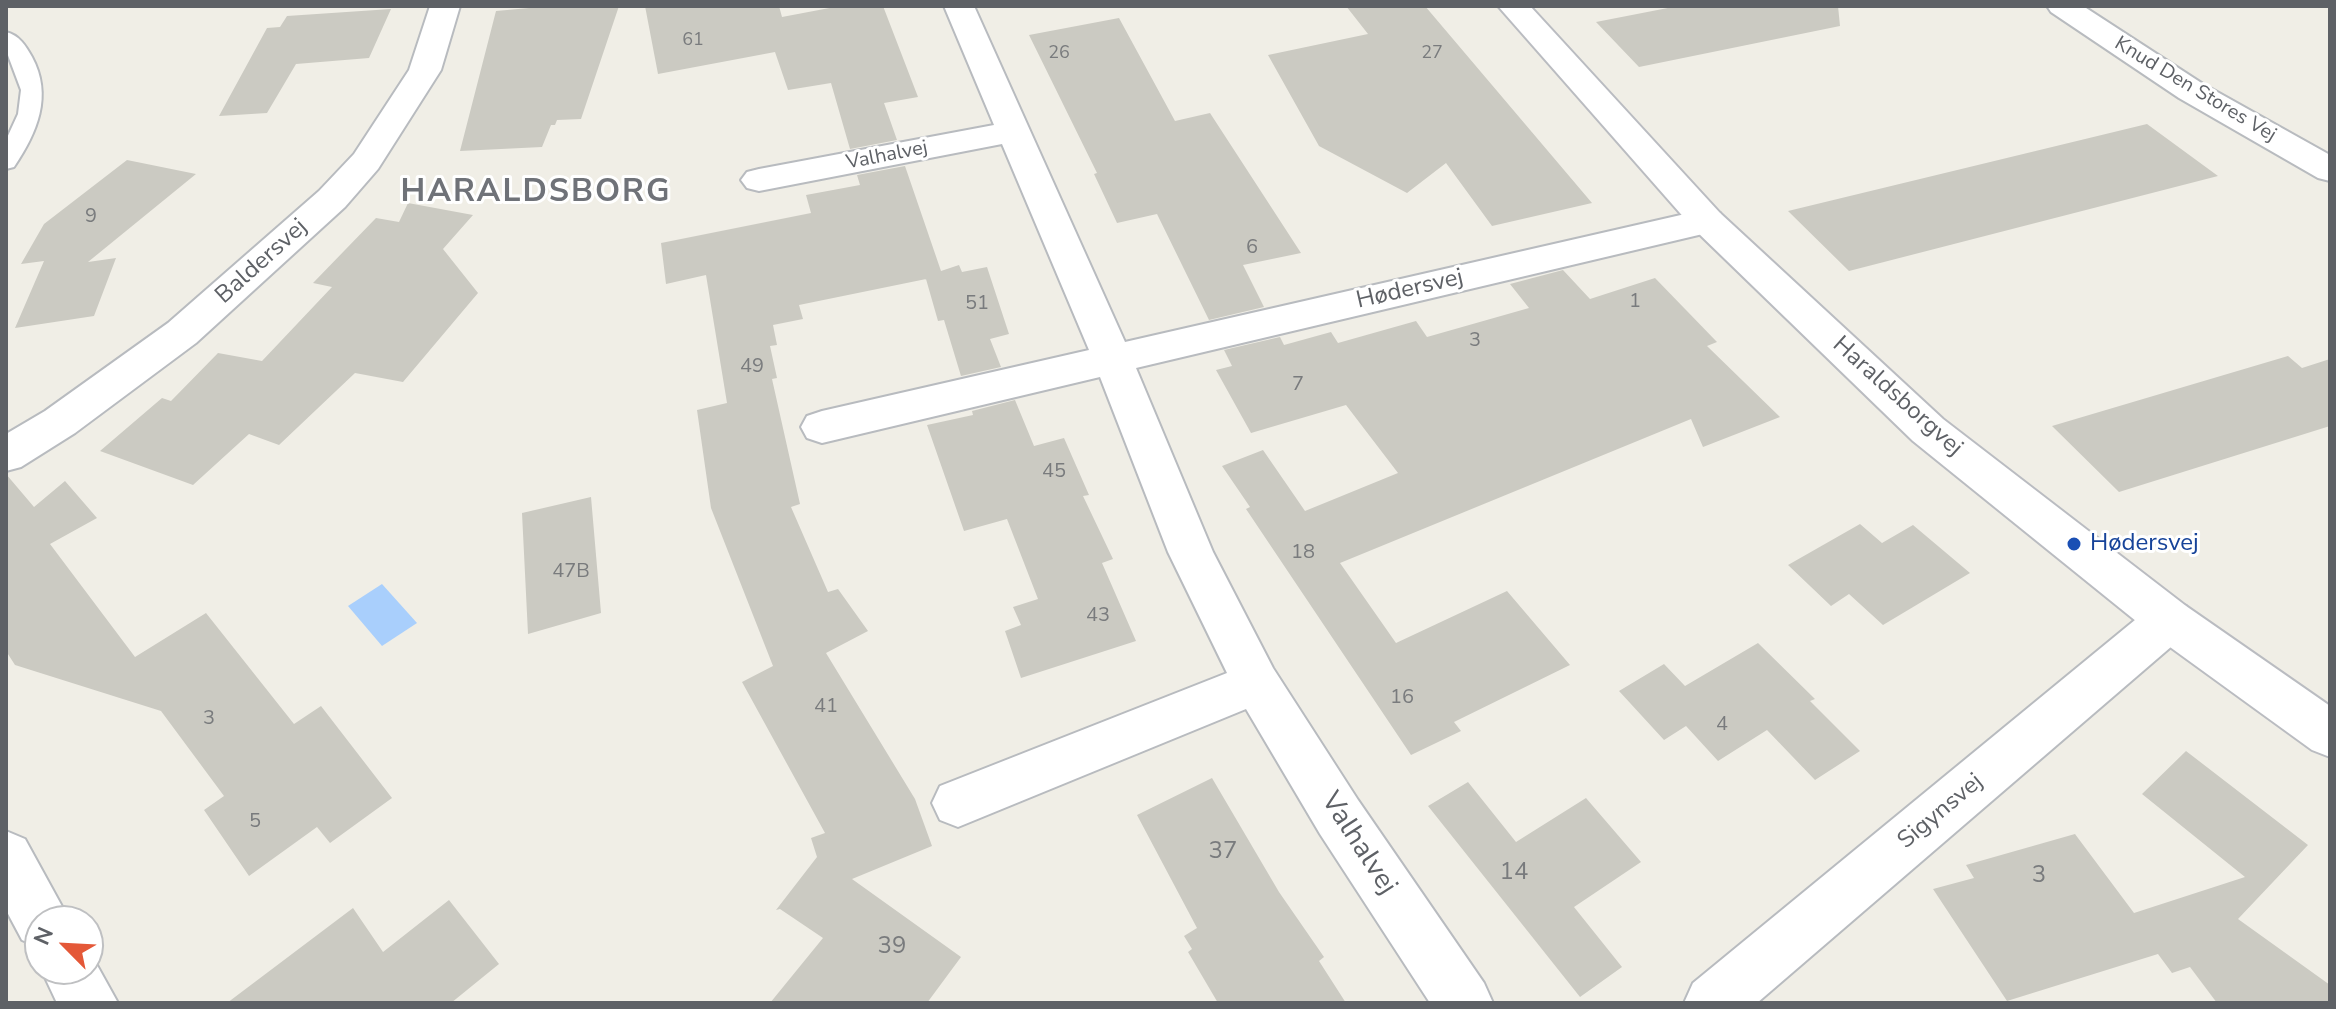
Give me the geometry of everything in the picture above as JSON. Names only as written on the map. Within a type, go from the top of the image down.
[{"type":"street","name":"Baldersvej","points":[[6,455],[60,422],[182,333],[332,199],[366,161],[425,70],[445,6]]},
{"type":"street","name":"Valhalvej","points":[[959,6],[1113,360],[1191,552],[1256,683],[1339,817],[1464,1003]]},
{"type":"street","name":"Haraldsborgvej","points":[[1513,6],[1707,221],[1928,430],[2169,620],[2330,734]]},
{"type":"street","name":"Knud Den Stores Vej","points":[[2062,6],[2191,91],[2330,170]]},
{"type":"street","name":"Valhalvej","points":[[759,180],[1014,131]]},
{"type":"street","name":"Hødersvej","points":[[1113,360],[1707,221]]},
{"type":"street","points":[[822,427],[1113,360]]},
{"type":"street","name":"Sigynsvej","points":[[1713,1003],[2169,620]]},
{"type":"street","points":[[958,803],[1256,683]]},
{"type":"street","points":[[6,857],[33,905]]},
{"type":"street","points":[[78,985],[89,1003]]},
{"type":"lane","points":[[6,38],[14,44],[33,83],[31,115],[6,162]]},
{"type":"water","points":[[382,584],[417,623],[382,646],[348,606]]},
{"type":"building","points":[[551,6],[619,6],[581,119],[557,120],[555,125],[551,125],[542,147],[460,151],[496,11]]},
{"type":"building","points":[[645,6],[779,6],[782,17],[840,6],[883,6],[918,97],[884,103],[897,140],[850,149],[831,83],[788,90],[775,52],[658,74]]},
{"type":"building","points":[[1346,6],[1425,6],[1592,203],[1492,226],[1446,163],[1407,193],[1319,146],[1268,55],[1368,34]]},
{"type":"building","points":[[1678,6],[1838,6],[1840,26],[1639,67],[1596,22]]},
{"type":"building","points":[[391,9],[369,58],[296,64],[267,113],[219,116],[267,28],[280,27],[287,16]]},
{"type":"building","points":[[1119,18],[1175,121],[1210,113],[1301,253],[1243,265],[1264,307],[1209,320],[1157,214],[1117,223],[1094,174],[1097,173],[1029,35]]},
{"type":"building","points":[[2147,124],[2218,176],[1849,271],[1788,211]]},
{"type":"building","points":[[127,160],[196,174],[88,262],[116,258],[94,316],[15,328],[44,261],[21,264],[44,224]]},
{"type":"building","points":[[905,166],[941,271],[959,265],[962,272],[987,267],[1009,334],[990,339],[1001,367],[961,376],[944,320],[938,321],[926,279],[799,305],[803,319],[773,325],[777,345],[770,346],[777,378],[772,379],[800,504],[791,507],[828,592],[838,589],[868,631],[826,653],[915,799],[932,846],[852,879],[961,957],[927,1003],[770,1003],[823,938],[780,909],[776,910],[817,857],[811,838],[825,833],[742,682],[773,666],[711,508],[697,410],[727,403],[706,275],[666,284],[661,243],[811,213],[806,195],[860,185],[857,175]]},
{"type":"building","points":[[408,203],[473,215],[443,249],[478,293],[403,382],[355,373],[279,445],[249,434],[193,485],[100,451],[162,398],[171,401],[218,353],[262,361],[332,287],[313,283],[376,218],[399,222]]},
{"type":"building","points":[[1563,270],[1590,299],[1655,278],[1717,342],[1707,346],[1780,417],[1703,447],[1691,419],[1340,563],[1396,643],[1507,591],[1570,665],[1454,722],[1461,731],[1411,755],[1246,509],[1250,507],[1222,466],[1263,450],[1305,511],[1398,473],[1346,405],[1251,433],[1216,370],[1232,366],[1224,350],[1280,337],[1284,345],[1331,332],[1338,343],[1416,321],[1427,337],[1529,308],[1510,284]]},
{"type":"building","points":[[2288,356],[2302,368],[2330,359],[2330,426],[2119,492],[2052,426]]},
{"type":"building","points":[[1015,400],[1034,446],[1064,438],[1089,495],[1083,496],[1113,559],[1102,563],[1136,641],[1021,678],[1005,631],[1021,625],[1013,607],[1038,599],[1007,519],[964,531],[927,425],[973,415],[972,411]]},
{"type":"building","points":[[6,474],[34,507],[65,481],[97,518],[50,544],[135,657],[206,613],[294,724],[321,706],[392,798],[330,843],[317,827],[249,876],[204,810],[224,796],[161,711],[15,665],[6,651]]},
{"type":"building","points":[[591,497],[601,613],[528,634],[522,513]]},
{"type":"building","points":[[1860,524],[1882,543],[1913,525],[1970,573],[1883,625],[1849,594],[1831,606],[1788,565]]},
{"type":"building","points":[[1758,643],[1815,699],[1810,701],[1860,751],[1815,780],[1767,730],[1718,761],[1686,726],[1664,740],[1619,691],[1664,664],[1685,686]]},
{"type":"building","points":[[2186,751],[2308,845],[2238,919],[2330,985],[2330,1003],[2217,1003],[2190,967],[2172,973],[2158,954],[2007,1001],[1933,889],[1974,878],[1966,865],[2075,834],[2134,913],[2245,877],[2142,794]]},
{"type":"building","points":[[1212,778],[1279,892],[1324,957],[1319,961],[1346,1003],[1218,1003],[1188,952],[1192,949],[1184,936],[1197,928],[1137,815]]},
{"type":"building","points":[[1468,782],[1516,842],[1586,798],[1641,862],[1574,907],[1622,967],[1580,997],[1428,806]]},
{"type":"building","points":[[449,900],[499,964],[451,1003],[227,1003],[353,908],[383,952]]},
{"type":"place","name":"Hødersvej","points":[[2074,544]]},
{"type":"district","name":"HARALDSBORG","points":[[536,193]]}]
